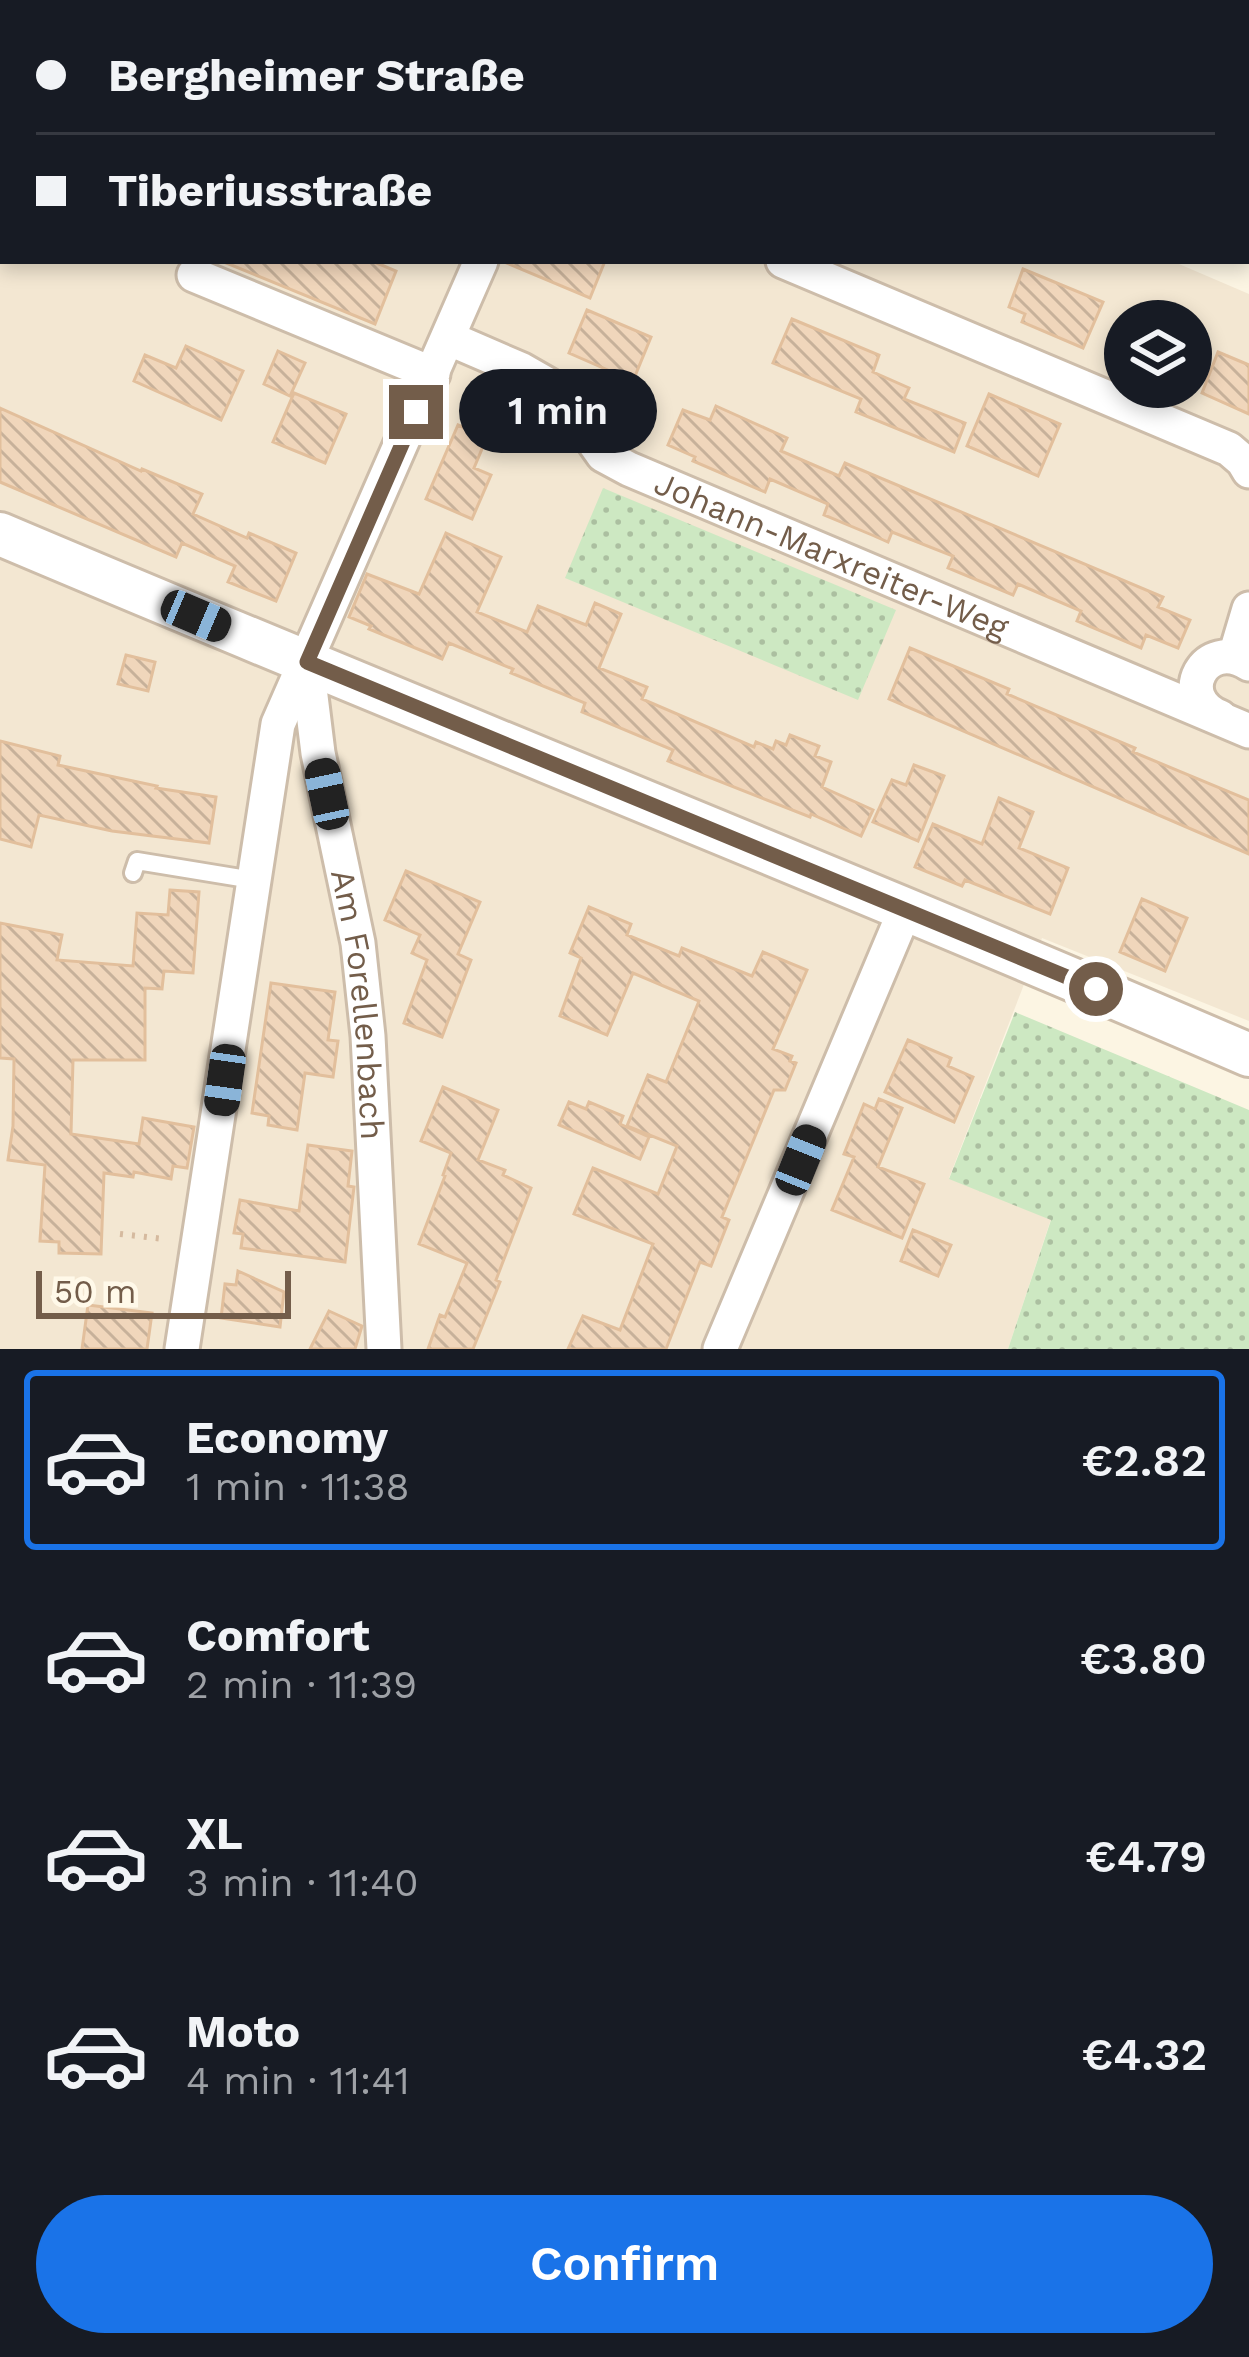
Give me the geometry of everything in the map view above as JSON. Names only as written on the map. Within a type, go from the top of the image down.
[{"type":"street","points":[[182,1349],[278,724],[480,264]]},
{"type":"street","points":[[790,264],[1201,436],[1229,449],[1249,471]]},
{"type":"street","points":[[194,275],[433,374]]},
{"type":"street","name":"Johann-Marxreiter-Weg","points":[[448,338],[557,390],[603,455],[629,469],[1249,731]]},
{"type":"street","points":[[0,534],[906,908],[1249,1055]]},
{"type":"street","points":[[1249,609],[1242,660],[1215,658],[1199,671],[1196,682],[1199,702],[1215,716],[1235,718],[1249,710]]},
{"type":"street","name":"Am Forellenbach","points":[[307,662],[318,752],[360,966],[368,1036],[385,1349]]},
{"type":"street","points":[[720,1349],[906,908]]},
{"type":"lane","points":[[133,873],[137,861],[253,880]]},
{"type":"path","points":[[120,1234],[200,1243]]},
{"type":"shaded area","points":[[0,264],[1179,264],[1249,294],[1249,1021],[1042,938],[949,1178],[1051,1219],[1008,1349],[0,1349]]},
{"type":"green space","points":[[603,488],[896,610],[858,700],[565,578]]},
{"type":"green space","points":[[1015,1012],[1249,1110],[1249,1349],[1008,1349],[1051,1220],[949,1179]]},
{"type":"building","points":[[229,264],[379,264],[396,271],[375,324]]},
{"type":"building","points":[[509,264],[604,264],[590,298]]},
{"type":"building","points":[[1023,269],[1103,302],[1083,348],[1022,322],[1025,314],[1009,307]]},
{"type":"building","points":[[587,310],[651,337],[633,381],[569,353]]},
{"type":"building","points":[[792,319],[879,355],[873,372],[909,388],[904,399],[965,423],[954,452],[856,412],[861,399],[773,363]]},
{"type":"building","points":[[186,346],[243,371],[221,420],[134,381],[145,355],[176,368]]},
{"type":"building","points":[[278,351],[305,363],[290,396],[264,384]]},
{"type":"building","points":[[1218,352],[1249,365],[1249,414],[1212,397],[1212,367]]},
{"type":"building","points":[[294,393],[346,414],[325,463],[273,442]]},
{"type":"building","points":[[989,394],[1060,424],[1038,476],[967,446]]},
{"type":"building","points":[[716,406],[787,438],[781,451],[839,476],[845,463],[1163,597],[1158,607],[1190,620],[1178,648],[1146,635],[1141,648],[1077,621],[1081,611],[1018,584],[1013,595],[948,568],[953,556],[892,532],[888,542],[824,515],[828,504],[770,479],[765,492],[668,445],[683,410],[710,420]]},
{"type":"building","points":[[0,408],[202,494],[193,514],[296,553],[276,601],[228,582],[235,566],[182,543],[176,557],[0,482]]},
{"type":"building","points":[[458,425],[487,437],[474,468],[491,475],[472,519],[426,499]]},
{"type":"building","points":[[446,533],[501,557],[477,612],[527,632],[538,606],[586,625],[595,603],[621,614],[599,668],[647,687],[642,699],[754,747],[756,742],[773,749],[776,741],[786,745],[790,735],[819,746],[815,756],[831,762],[822,787],[873,810],[861,836],[668,761],[673,750],[582,712],[585,703],[511,673],[513,669],[449,643],[442,659],[349,617],[367,574],[419,594]]},
{"type":"building","points":[[910,648],[1009,689],[1007,694],[1135,748],[1133,752],[1249,800],[1249,854],[889,699]]},
{"type":"building","points":[[126,655],[155,662],[148,691],[118,684]]},
{"type":"building","points":[[0,741],[60,756],[58,765],[216,797],[209,843],[112,831],[39,815],[31,847],[0,839]]},
{"type":"building","points":[[914,765],[944,776],[918,841],[873,822],[892,780],[906,785]]},
{"type":"building","points":[[999,798],[1033,812],[1019,848],[1068,868],[1050,914],[965,880],[962,886],[915,867],[933,824],[982,844]]},
{"type":"building","points":[[406,871],[480,902],[458,954],[471,960],[442,1037],[404,1023],[427,960],[412,953],[420,935],[385,920]]},
{"type":"building","points":[[170,890],[199,892],[193,973],[164,971],[162,989],[145,988],[145,1060],[73,1060],[71,1134],[139,1144],[143,1118],[194,1127],[187,1168],[173,1166],[171,1179],[134,1172],[133,1177],[104,1173],[101,1254],[59,1253],[59,1242],[40,1241],[45,1165],[8,1160],[14,1059],[0,1058],[0,923],[62,935],[57,960],[133,966],[137,913],[168,915]]},
{"type":"building","points":[[1142,899],[1187,918],[1165,971],[1120,952]]},
{"type":"building","points":[[589,907],[631,924],[627,935],[679,956],[682,948],[752,976],[763,952],[807,970],[773,1049],[792,1056],[790,1061],[796,1063],[785,1090],[774,1090],[722,1217],[729,1220],[711,1266],[700,1262],[666,1349],[568,1349],[583,1316],[620,1330],[653,1244],[574,1214],[593,1168],[658,1194],[677,1146],[627,1126],[648,1075],[666,1082],[699,1001],[633,973],[607,1035],[560,1016],[581,958],[570,953]]},
{"type":"building","points":[[271,983],[335,992],[328,1040],[338,1041],[333,1077],[305,1073],[297,1130],[268,1125],[269,1116],[252,1113]]},
{"type":"building","points":[[908,1040],[951,1058],[948,1066],[973,1077],[954,1122],[885,1092]]},
{"type":"building","points":[[443,1087],[498,1110],[478,1160],[505,1170],[503,1175],[531,1188],[473,1349],[428,1349],[467,1263],[419,1244],[451,1153],[421,1141]]},
{"type":"building","points":[[879,1099],[902,1108],[878,1167],[924,1184],[902,1238],[832,1210],[854,1157],[844,1154],[864,1104],[875,1109]]},
{"type":"building","points":[[569,1102],[586,1109],[589,1102],[623,1116],[620,1124],[649,1137],[640,1159],[559,1125]]},
{"type":"building","points":[[308,1145],[352,1151],[348,1186],[354,1187],[345,1262],[241,1248],[243,1234],[234,1233],[240,1200],[299,1211]]},
{"type":"building","points":[[913,1230],[951,1245],[938,1276],[901,1261]]},
{"type":"building","points":[[238,1271],[284,1292],[280,1327],[221,1318],[225,1284],[236,1285]]},
{"type":"building","points":[[88,1305],[152,1313],[147,1349],[82,1349]]},
{"type":"building","points":[[329,1311],[362,1326],[355,1349],[310,1349]]},
{"type":"route","points":[[416,412],[307,662],[1096,989]]}]
